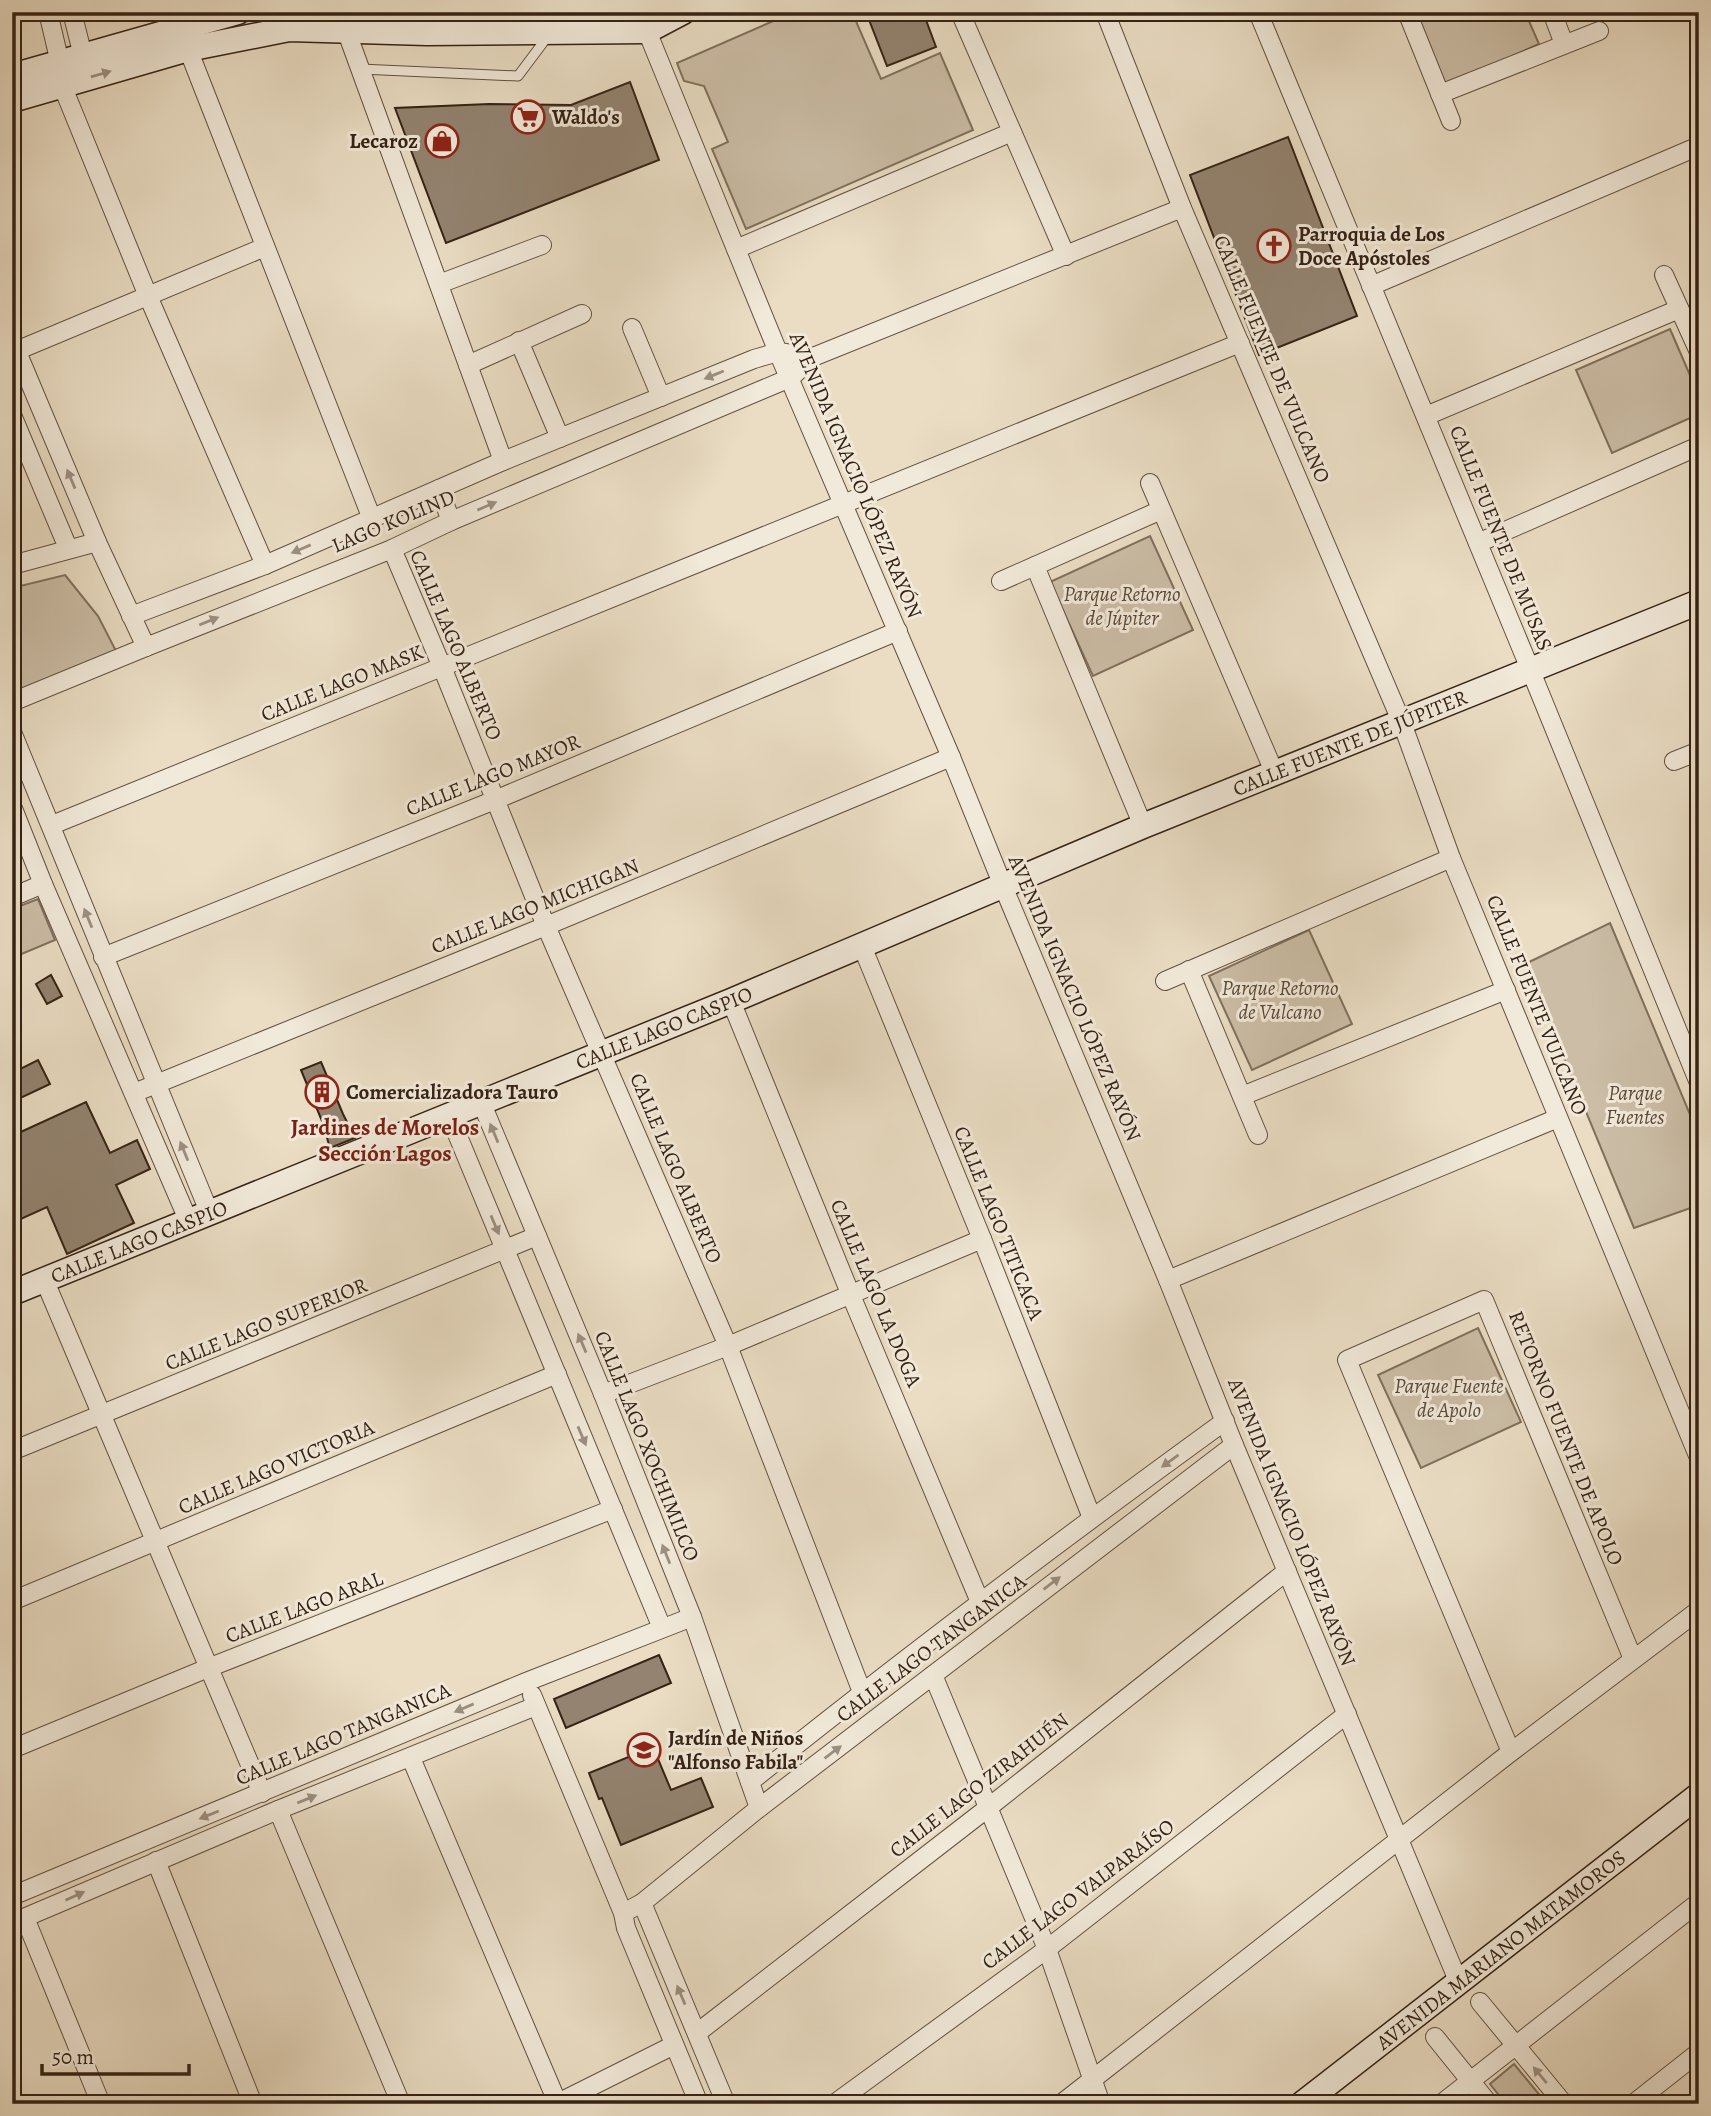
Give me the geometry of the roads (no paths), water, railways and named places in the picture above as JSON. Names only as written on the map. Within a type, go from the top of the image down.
[{"type":"street","points":[[48,12],[148,296],[265,565]]},
{"type":"street","points":[[68,68],[72,12]]},
{"type":"street","points":[[12,100],[68,68],[238,12]]},
{"type":"street","points":[[412,12],[427,33]]},
{"type":"street","points":[[12,76],[188,49],[289,29],[427,33],[647,32],[683,12]]},
{"type":"street","points":[[960,12],[1066,256]]},
{"type":"street","name":"CALLE FUENTE DE VULCANO","points":[[1105,12],[1182,208],[1402,723]]},
{"type":"street","name":"CALLE FUENTE DE MUSAS","points":[[1258,12],[1695,1061],[1699,1083]]},
{"type":"street","points":[[1407,12],[1451,121]]},
{"type":"street","points":[[1552,12],[1564,44]]},
{"type":"street","points":[[346,30],[503,461]]},
{"type":"street","points":[[1440,94],[1599,30]]},
{"type":"street","name":"AVENIDA IGNACIO LÓPEZ RAYÓN","points":[[647,32],[1459,1983]]},
{"type":"street","points":[[188,49],[372,519]]},
{"type":"street","points":[[736,249],[1012,131]]},
{"type":"street","points":[[1371,286],[1699,146]]},
{"type":"street","points":[[778,352],[813,357],[1182,208]]},
{"type":"street","points":[[439,284],[542,245]]},
{"type":"street","points":[[146,647],[97,542],[14,345],[148,296],[265,247]]},
{"type":"street","points":[[1664,275],[1699,352]]},
{"type":"street","points":[[1426,416],[1679,309]]},
{"type":"street","points":[[468,365],[582,314]]},
{"type":"street","points":[[632,328],[661,397]]},
{"type":"street","points":[[519,341],[560,438]]},
{"type":"street","name":"CALLE LAGO MASK","points":[[52,825],[1240,343]]},
{"type":"street","name":"LAGO KOLIND","points":[[131,616],[265,565],[503,461],[754,359],[778,352]]},
{"type":"street","name":"LAGO KOLIND","points":[[12,702],[392,549],[451,521],[790,378],[813,357]]},
{"type":"street","points":[[12,415],[68,548]]},
{"type":"street","points":[[1478,543],[1699,446]]},
{"type":"street","points":[[1150,483],[1275,774]]},
{"type":"street","points":[[439,489],[451,521]]},
{"type":"street","points":[[1001,581],[1161,510]]},
{"type":"street","points":[[12,565],[97,542]]},
{"type":"street","name":"CALLE LAGO ALBERTO","points":[[392,549],[546,926],[728,1346],[862,1692]]},
{"type":"street","points":[[1035,566],[1143,826]]},
{"type":"street","name":"CALLE FUENTE DE JÚPITER","points":[[1003,886],[1143,826],[1699,602]]},
{"type":"street","name":"CALLE LAGO MAYOR","points":[[103,957],[495,800],[898,631]]},
{"type":"street","name":"CALLE FUENTE VULCANO","points":[[1402,723],[1451,858],[1699,1458]]},
{"type":"street","points":[[12,733],[157,1084],[200,1218]]},
{"type":"street","points":[[1674,761],[1699,751]]},
{"type":"street","name":"CALLE LAGO MICHIGAN","points":[[134,1093],[546,926],[951,757]]},
{"type":"street","points":[[12,806],[134,1093],[200,1218]]},
{"type":"street","points":[[1165,981],[1451,858]]},
{"type":"street","points":[[12,897],[43,884]]},
{"type":"street","name":"CALLE LAGO CASPIO","points":[[12,1293],[731,1002],[1003,886]]},
{"type":"street","name":"CALLE LAGO TITICACA","points":[[862,946],[1092,1518]]},
{"type":"street","points":[[1189,970],[1258,1135]]},
{"type":"street","points":[[1242,1096],[1506,990]]},
{"type":"street","name":"CALLE LAGO LA DOGA","points":[[731,1002],[980,1602]]},
{"type":"street","points":[[106,1027],[128,1017]]},
{"type":"street","name":"CALLE LAGO XOCHIMILCO","points":[[482,1104],[603,1394],[692,1618],[759,1808]]},
{"type":"street","points":[[450,1117],[662,1628]]},
{"type":"street","points":[[1168,1280],[1558,1118]]},
{"type":"street","name":"CALLE LAGO SUPERIOR","points":[[12,1451],[537,1236]]},
{"type":"street","points":[[603,1394],[728,1346],[982,1239]]},
{"type":"street","points":[[44,1279],[262,1793]]},
{"type":"street","name":"RETORNO FUENTE DE APOLO","points":[[1511,1752],[1347,1360],[1484,1300],[1633,1659]]},
{"type":"street","name":"CALLE LAGO VICTORIA","points":[[12,1601],[557,1374]]},
{"type":"street","name":"CALLE LAGO TANGANICA","points":[[750,1782],[980,1602],[1225,1421]]},
{"type":"street","name":"CALLE LAGO TANGANICA","points":[[623,1913],[642,1903],[759,1808],[1234,1444]]},
{"type":"street","name":"CALLE LAGO ARAL","points":[[12,1749],[208,1668],[612,1509]]},
{"type":"street","name":"CALLE LAGO ZIRAHUÉN","points":[[697,2033],[1287,1571]]},
{"type":"street","points":[[1009,1581],[1023,1606]]},
{"type":"street","points":[[1061,2104],[1511,1752],[1699,1610]]},
{"type":"street","name":"CALLE LAGO TANGANICA","points":[[12,1896],[527,1682],[692,1618]]},
{"type":"street","points":[[933,1675],[1047,1949],[1101,2104]]},
{"type":"street","points":[[527,1682],[699,2104]]},
{"type":"street","points":[[102,2104],[19,1921],[278,1810],[536,1706]]},
{"type":"street","name":"CALLE LAGO VALPARAÍSO","points":[[834,2104],[1047,1949],[1347,1714]]},
{"type":"street","points":[[411,1758],[557,2103],[674,2045]]},
{"type":"street","name":"AVENIDA MARIANO MATAMOROS","points":[[1302,2104],[1699,1795]]},
{"type":"street","points":[[278,1810],[401,2104]]},
{"type":"street","points":[[156,1861],[253,2104]]},
{"type":"street","points":[[1441,2104],[1699,1902]]},
{"type":"street","points":[[642,1903],[726,2104]]},
{"type":"street","points":[[1480,2002],[1564,2104]]},
{"type":"street","points":[[1435,2037],[1489,2104]]},
{"type":"street","points":[[1633,2104],[1699,2052]]},
{"type":"lane","points":[[360,69],[518,76],[551,32]]},
{"type":"place","name":"Waldo's","points":[[528,117]]},
{"type":"place","name":"Lecaroz","points":[[442,141]]},
{"type":"place","name":"Parroquia de Los Doce Apóstoles","points":[[1274,246]]},
{"type":"place","name":"Comercializadora Tauro","points":[[322,1092]]},
{"type":"place","name":"Jardín de Niños \"Alfonso Fabila\"","points":[[644,1750]]},
{"type":"district","name":"Jardines de Morelos Sección Lagos","points":[[385,1140]]},
{"type":"park label","name":"Parque Retorno de Júpiter","points":[[1122,606]]},
{"type":"park label","name":"Parque Retorno de Vulcano","points":[[1280,1000]]},
{"type":"park label","name":"Parque Fuentes","points":[[1635,1105]]},
{"type":"park label","name":"Parque Fuente de Apolo","points":[[1449,1398]]}]
